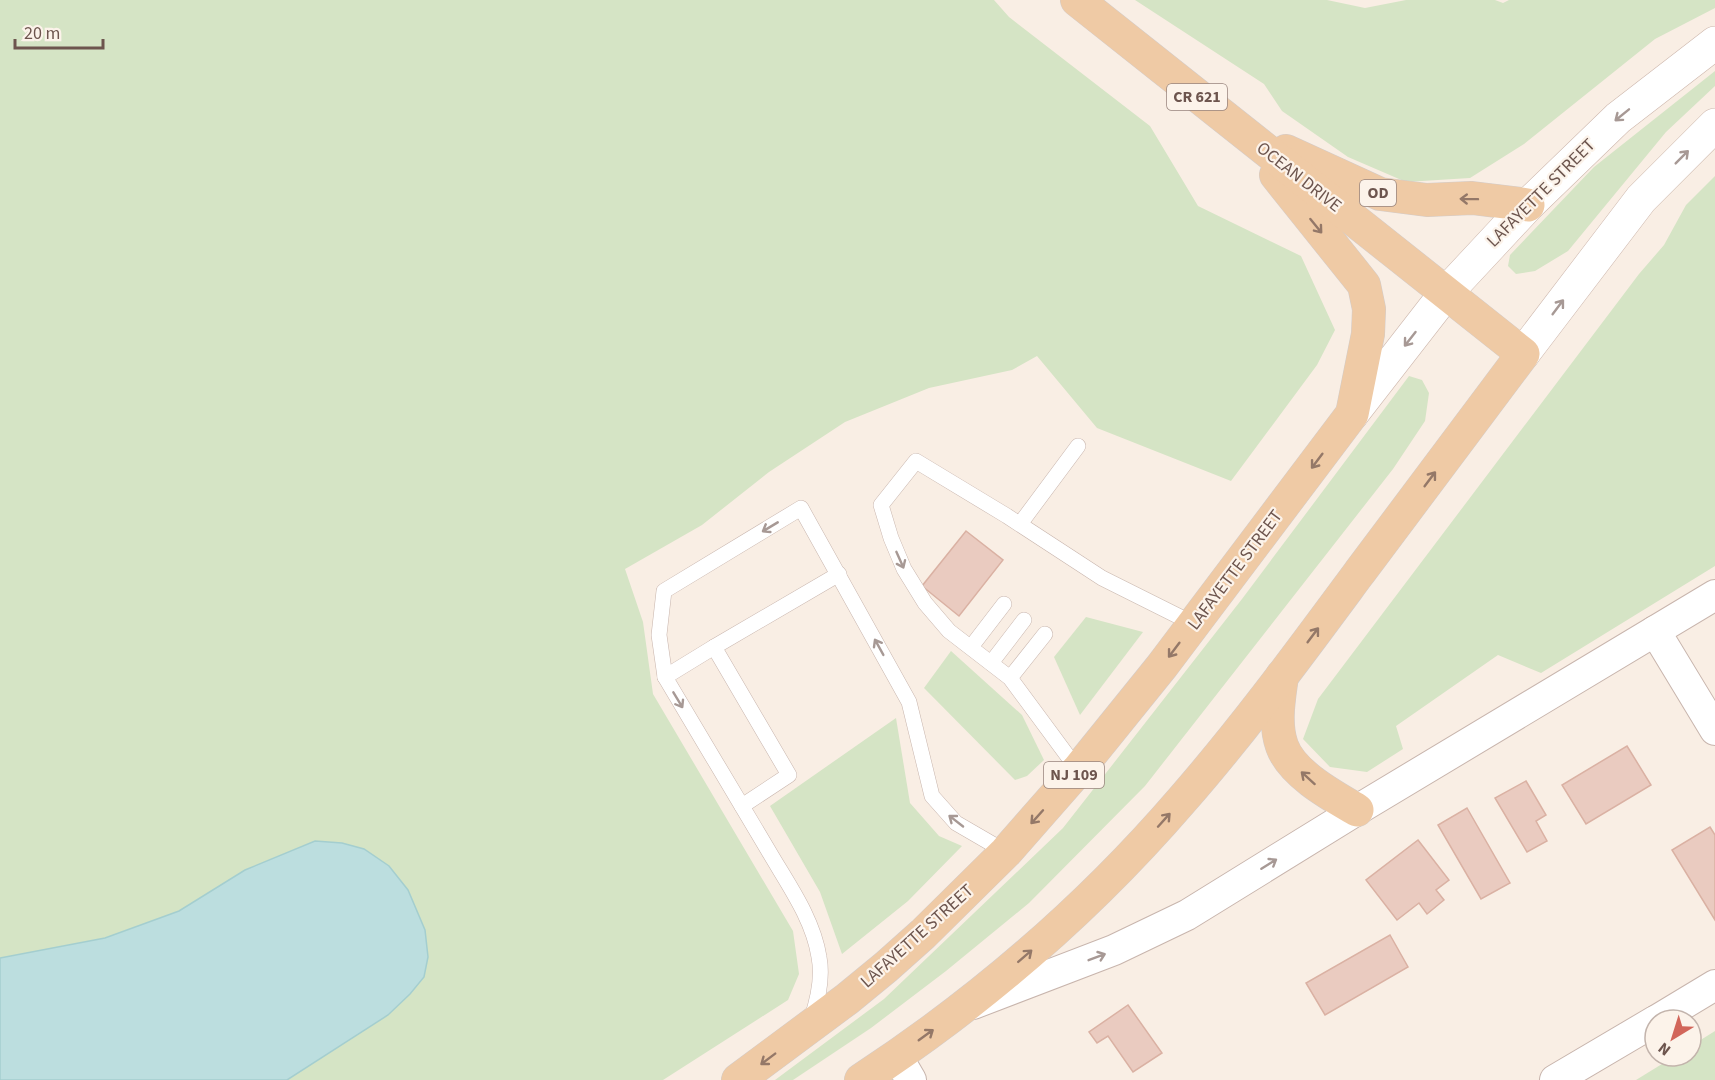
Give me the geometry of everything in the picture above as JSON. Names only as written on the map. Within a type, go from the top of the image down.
[{"type":"main road","name":"OCEAN DRIVE","points":[[1077,0],[1523,354]]},
{"type":"main road","name":"LAFAYETTE STREET","points":[[738,1080],[847,999],[923,934],[1006,852],[1078,770],[1194,624],[1446,293],[1527,205],[1618,118],[1715,43]]},
{"type":"main road","points":[[861,1080],[904,1068],[964,1008],[1063,923],[1144,842],[1214,762],[1282,676],[1641,199],[1715,125]]},
{"type":"main road","name":"OD","points":[[1241,131],[1380,194],[1427,200],[1472,198],[1527,205]]},
{"type":"main road","points":[[1241,131],[1364,285],[1369,309],[1368,334],[1352,414]]},
{"type":"main road","points":[[1282,676],[1278,713],[1282,747],[1290,759],[1316,785],[1357,810]]},
{"type":"street","points":[[964,1008],[1114,950],[1187,915],[1715,595]]},
{"type":"street","points":[[1655,631],[1715,730]]},
{"type":"street","points":[[1676,1008],[1715,985]]},
{"type":"street","points":[[1555,1080],[1643,1028]]},
{"type":"lane","points":[[1020,524],[1078,446]]},
{"type":"lane","points":[[1078,770],[1010,678],[949,631],[925,603],[899,559],[881,505],[916,461],[1020,524],[1047,548],[1088,578],[1194,624]]},
{"type":"lane","points":[[807,1029],[817,1001],[820,981],[820,959],[815,939],[795,897],[665,677],[659,635],[664,591],[801,508],[909,702],[932,796],[956,823],[1006,852]]},
{"type":"lane","points":[[665,677],[838,574]]},
{"type":"lane","points":[[970,647],[1004,604]]},
{"type":"lane","points":[[991,663],[1024,620]]},
{"type":"lane","points":[[1010,678],[1045,634]]},
{"type":"lane","points":[[714,647],[789,774],[742,806]]},
{"type":"green space","points":[[0,0],[994,0],[1009,17],[1150,126],[1198,206],[1301,256],[1335,330],[1317,365],[1231,481],[1097,428],[1037,356],[1012,370],[929,388],[845,422],[769,472],[702,525],[625,569],[643,622],[653,694],[793,931],[799,974],[788,1000],[663,1080],[287,1080],[388,1015],[424,977],[428,957],[408,890],[389,866],[364,849],[315,841],[245,870],[179,911],[105,938],[0,958]]},
{"type":"green space","points":[[1135,0],[1327,0],[1365,8],[1406,0],[1495,0],[1503,3],[1509,0],[1715,0],[1715,8],[1655,39],[1524,144],[1470,178],[1406,182],[1348,157],[1282,111],[1264,84]]},
{"type":"green space","points":[[1715,71],[1715,86],[1666,132],[1568,251],[1535,271],[1516,274],[1508,266],[1510,255],[1594,167]]},
{"type":"green space","points":[[1715,176],[1715,566],[1541,673],[1498,655],[1396,726],[1403,749],[1367,772],[1330,767],[1303,739],[1318,699],[1639,274],[1664,245],[1686,205]]},
{"type":"green space","points":[[1409,376],[1422,380],[1429,393],[1425,421],[1393,469],[1145,786],[1029,903],[946,971],[871,1028],[793,1080],[775,1080],[884,999],[1063,828],[1242,599]]},
{"type":"green space","points":[[1086,617],[1143,632],[1080,715],[1054,657]]},
{"type":"green space","points":[[951,651],[1022,715],[1044,760],[1027,776],[1015,780],[924,688]]},
{"type":"green space","points":[[896,718],[910,803],[939,836],[962,846],[908,901],[842,954],[820,892],[770,806]]},
{"type":"green space","points":[[1715,1031],[1715,1080],[1636,1080],[1656,1068],[1703,1068],[1703,1038]]},
{"type":"water","points":[[315,841],[342,843],[364,849],[389,866],[408,890],[425,930],[428,957],[424,977],[388,1015],[287,1080],[0,1080],[0,958],[105,938],[179,911],[245,870]]},
{"type":"building","points":[[966,531],[1003,560],[959,616],[922,586]]},
{"type":"building","points":[[1627,746],[1651,785],[1586,824],[1562,785]]},
{"type":"building","points":[[1526,781],[1546,815],[1536,821],[1547,841],[1527,852],[1495,798]]},
{"type":"building","points":[[1467,808],[1510,883],[1481,899],[1438,825]]},
{"type":"building","points":[[1710,827],[1715,835],[1715,920],[1672,850]]},
{"type":"building","points":[[1418,840],[1449,880],[1436,890],[1444,900],[1427,914],[1419,903],[1397,920],[1366,880]]},
{"type":"building","points":[[1390,935],[1408,967],[1325,1015],[1306,983]]},
{"type":"building","points":[[1128,1005],[1162,1053],[1133,1072],[1108,1036],[1097,1043],[1089,1032]]}]
